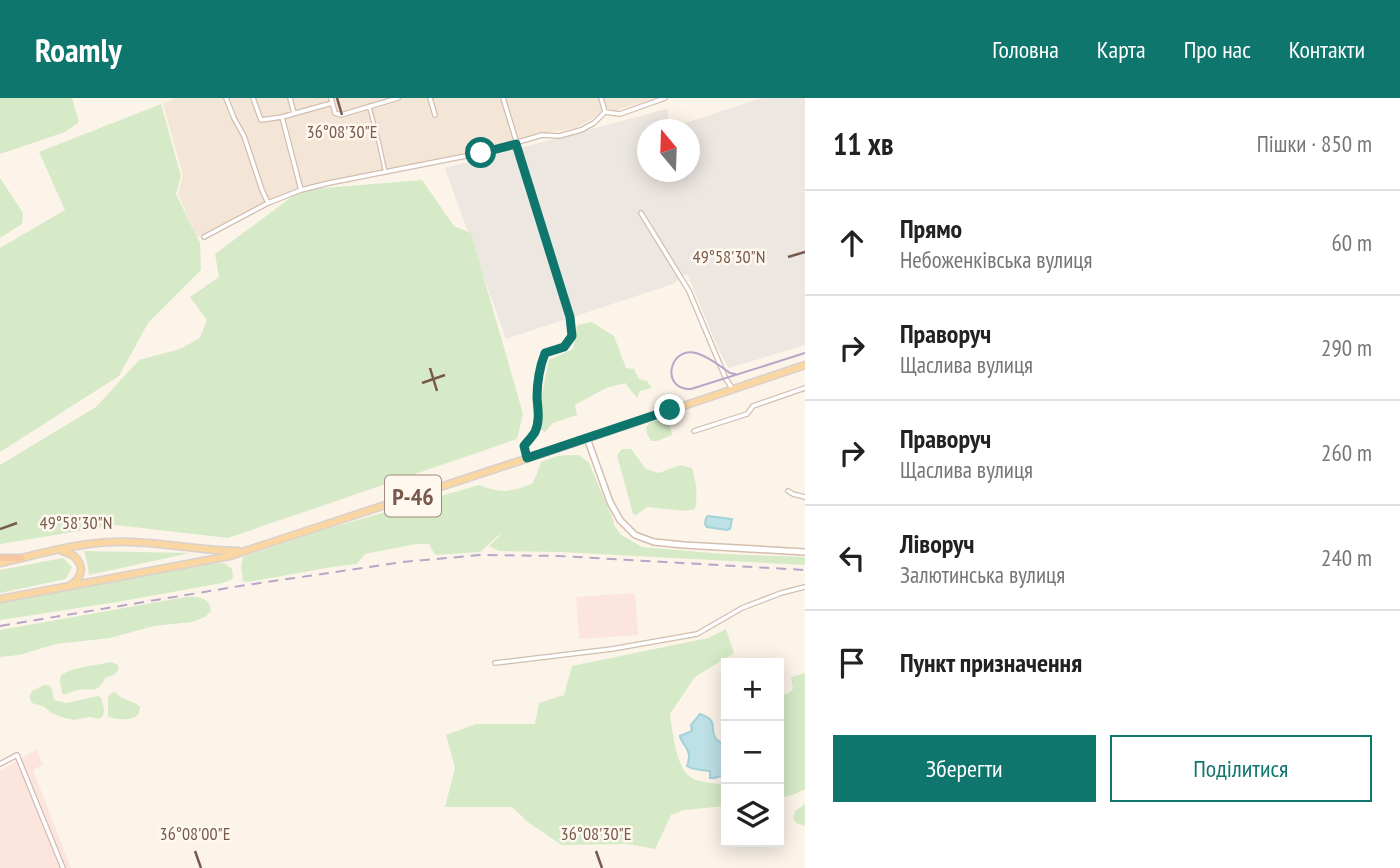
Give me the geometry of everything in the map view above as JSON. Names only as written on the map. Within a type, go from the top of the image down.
[{"type":"highway","points":[[0,560],[21,558]]},
{"type":"main road","name":"Р-46","points":[[0,599],[230,555],[805,365]]},
{"type":"main road","points":[[587,438],[610,502],[620,520],[635,535],[654,542],[805,552]]},
{"type":"main road","name":"Р-46","points":[[21,558],[104,542],[239,551]]},
{"type":"main road","points":[[58,550],[74,556],[81,567],[77,581],[66,587]]},
{"type":"street","points":[[226,98],[244,136],[268,203]]},
{"type":"street","points":[[254,98],[261,120],[282,117],[332,100],[335,113],[341,115],[369,107],[381,100],[398,98]]},
{"type":"street","points":[[290,98],[294,113]]},
{"type":"street","points":[[430,98],[435,115]]},
{"type":"street","points":[[503,98],[570,317],[572,336],[564,347],[545,353],[542,360],[537,396],[537,423],[534,434],[524,446],[527,458]]},
{"type":"street","points":[[601,98],[605,112]]},
{"type":"street","points":[[605,112],[620,114],[665,98]]},
{"type":"street","points":[[369,107],[385,172]]},
{"type":"street","points":[[204,237],[268,203],[301,190],[481,153],[542,135],[559,136],[594,124],[605,112]]},
{"type":"street","points":[[282,117],[301,190]]},
{"type":"street","points":[[641,213],[689,292],[732,388]]},
{"type":"street","points":[[694,430],[747,414],[753,406],[805,388]]},
{"type":"street","points":[[788,491],[805,497]]},
{"type":"street","points":[[495,663],[612,649],[697,634],[742,608],[805,587]]},
{"type":"street","points":[[0,764],[17,755],[63,868]]},
{"type":"shaded area","points":[[175,98],[657,98],[597,116],[576,128],[533,135],[512,143],[299,188],[262,203],[197,237],[178,194],[183,175],[163,104]]},
{"type":"shaded area","points":[[762,98],[805,98],[805,345],[729,368],[686,274],[673,284],[506,339],[445,168],[667,109],[669,119],[637,119],[637,182],[700,182],[700,119],[698,119]]},
{"type":"shaded area","points":[[635,593],[638,635],[579,639],[576,597]]},
{"type":"shaded area","points":[[37,749],[43,765],[33,770],[71,868],[0,868],[0,771]]},
{"type":"green space","points":[[0,98],[72,98],[79,122],[65,132],[0,154]]},
{"type":"green space","points":[[161,104],[181,176],[176,194],[200,243],[201,270],[148,323],[119,376],[0,452],[0,248],[65,210],[39,152]]},
{"type":"green space","points":[[0,178],[23,213],[22,224],[0,238]]},
{"type":"green space","points":[[422,180],[454,226],[471,233],[523,414],[517,439],[228,538],[116,525],[0,544],[0,465],[96,407],[139,360],[180,349],[200,338],[207,320],[190,297],[219,277],[215,254],[301,190]]},
{"type":"green space","points":[[592,322],[614,336],[626,368],[634,369],[639,379],[647,381],[652,388],[640,391],[637,398],[625,383],[606,388],[575,405],[577,415],[553,423],[545,432],[540,429],[537,418],[549,360],[573,349],[577,325]]},
{"type":"green space","points":[[664,418],[669,422],[672,435],[651,441],[646,428],[649,423]]},
{"type":"green space","points":[[622,449],[631,449],[646,469],[659,473],[680,465],[692,468],[696,488],[695,509],[686,511],[647,507],[636,515],[633,514],[617,455]]},
{"type":"green space","points":[[579,455],[589,463],[620,534],[642,547],[805,557],[805,565],[499,551],[489,546],[502,534],[480,552],[435,555],[429,544],[416,544],[365,554],[357,564],[243,581],[243,557],[323,530],[479,485],[500,491],[524,487],[532,484],[541,462],[557,456]]},
{"type":"green space","points":[[84,551],[190,553],[89,575]]},
{"type":"green space","points":[[63,558],[72,567],[66,579],[0,593],[0,570]]},
{"type":"green space","points":[[224,563],[232,569],[233,577],[222,583],[0,620],[0,602]]},
{"type":"green space","points":[[186,597],[206,600],[211,611],[205,617],[192,622],[154,626],[110,638],[56,644],[19,655],[0,657],[0,630]]},
{"type":"green space","points":[[726,629],[734,653],[721,658],[721,661],[695,677],[670,714],[682,766],[692,778],[721,784],[721,806],[684,810],[671,815],[655,849],[628,844],[562,845],[529,823],[512,807],[445,807],[455,768],[446,735],[476,724],[535,724],[539,703],[564,695],[572,666],[708,638]]},
{"type":"green space","points":[[111,662],[118,665],[118,671],[105,678],[97,688],[77,690],[64,695],[62,693],[61,675],[79,668]]},
{"type":"green space","points":[[805,673],[805,789],[784,796],[784,694],[793,689],[791,677]]},
{"type":"green space","points":[[44,685],[51,686],[57,701],[67,703],[98,696],[104,711],[102,716],[100,719],[90,717],[74,720],[32,703],[29,697],[32,691]]},
{"type":"green space","points":[[115,692],[140,707],[139,713],[125,719],[108,716],[108,698]]},
{"type":"green space","points":[[805,804],[805,826],[796,823],[793,818],[795,811]]},
{"type":"water","points":[[708,516],[732,519],[730,529],[707,527],[705,524]]},
{"type":"water","points":[[700,714],[712,722],[714,735],[721,742],[721,776],[710,778],[710,771],[687,766],[689,754],[680,736],[692,731],[691,725]]},
{"type":"tram line","points":[[735,374],[696,353],[679,356],[672,369],[675,383],[691,389],[805,353]]},
{"type":"railway","points":[[0,626],[240,586],[403,562],[480,555],[559,556],[805,570]]},
{"type":"route","points":[[481,153],[516,144],[570,317],[572,336],[564,347],[545,353],[542,360],[537,396],[537,423],[534,434],[524,446],[527,458],[670,410]]}]
